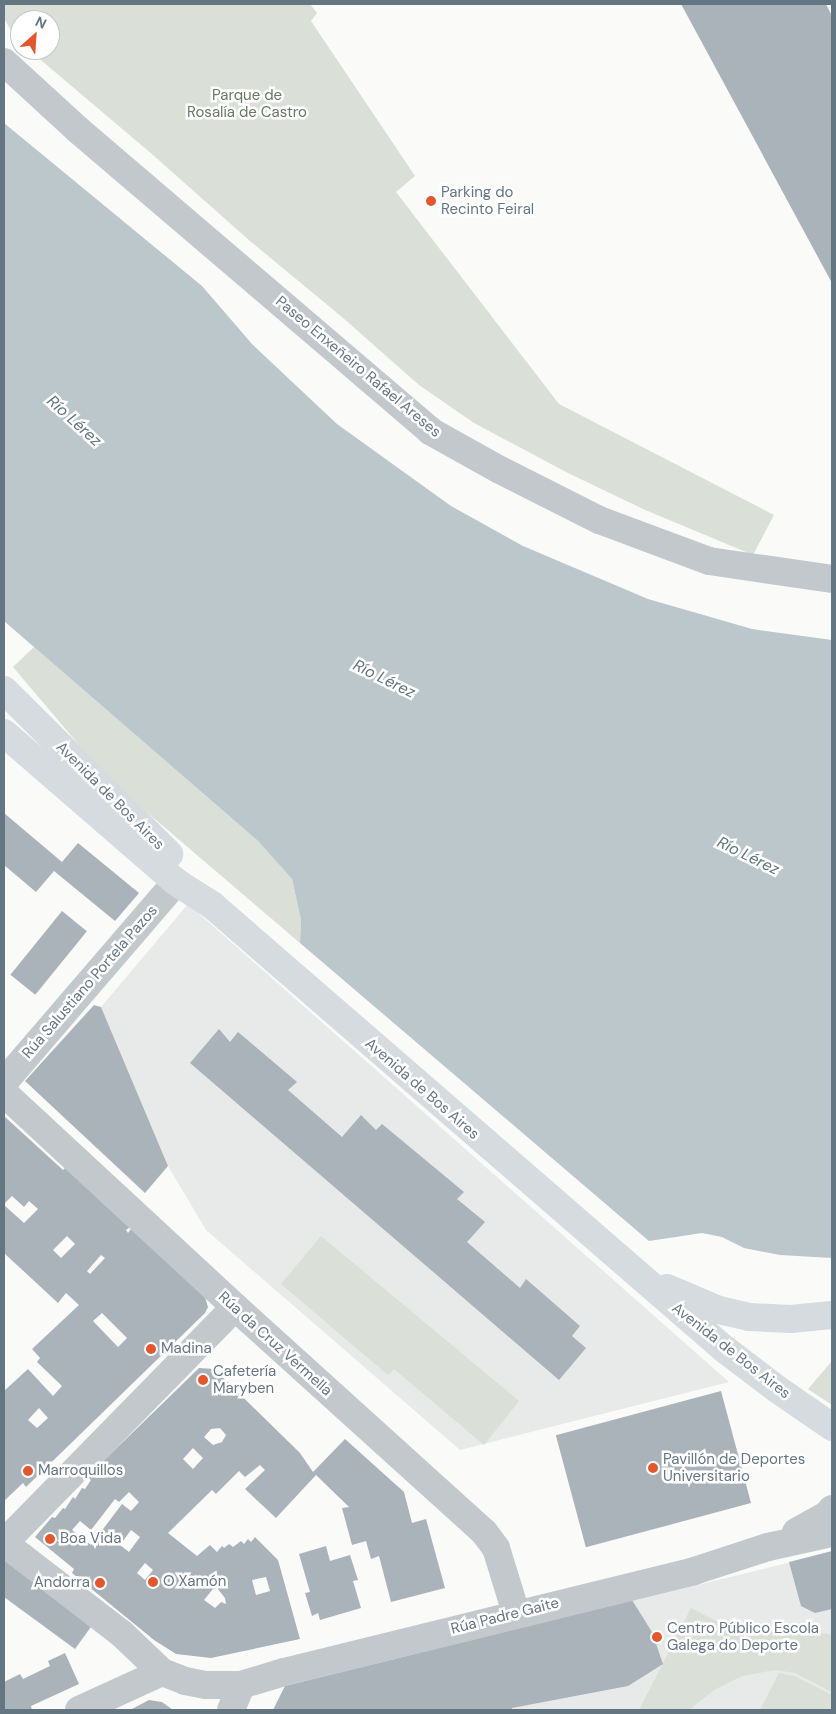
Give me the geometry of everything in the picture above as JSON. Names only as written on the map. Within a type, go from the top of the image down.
[{"type":"main road","name":"Avenida de Bos Aires","points":[[4,690],[184,869],[212,905]]},
{"type":"main road","name":"Avenida de Bos Aires","points":[[4,733],[176,882],[212,905],[724,1348],[830,1429]]},
{"type":"main road","name":"Avenida de Bos Aires","points":[[633,1271],[690,1300],[719,1310],[749,1317],[791,1319],[832,1315]]},
{"type":"street","name":"Paseo Enxeñeiro Rafael Areses","points":[[4,62],[78,129],[430,431],[500,470],[599,520],[709,561],[832,579]]},
{"type":"street","name":"Rúa Salustiano Portela Pazos","points":[[4,1082],[176,882]]},
{"type":"street","name":"Rúa da Cruz Vermella","points":[[4,1093],[235,1308],[484,1532],[496,1548],[516,1613]]},
{"type":"street","points":[[79,1710],[162,1672],[120,1633],[4,1543],[235,1308]]},
{"type":"street","name":"Rúa Padre Gaite","points":[[768,1547],[827,1515],[832,1509]]},
{"type":"street","name":"Rúa Padre Gaite","points":[[162,1672],[185,1681],[206,1685],[241,1685],[284,1672],[516,1613],[694,1570],[768,1547],[832,1533]]},
{"type":"street","points":[[231,1710],[241,1685]]},
{"type":"shaded area","points":[[188,904],[729,1382],[460,1450],[206,1230],[168,1166],[101,1007]]},
{"type":"shaded area","name":"Centro Público Escola Galega do Deporte","points":[[832,1552],[832,1710],[273,1710],[285,1686]]},
{"type":"green space","name":"Parque de Rosalía de Castro","points":[[4,4],[310,4],[317,13],[311,21],[415,176],[396,192],[559,404],[774,515],[753,555],[643,509],[566,472],[474,423],[419,385],[41,60],[60,60],[60,10],[10,10],[10,29],[4,18]]},
{"type":"green space","points":[[34,647],[258,841],[292,879],[301,920],[300,943],[108,779],[13,667]]},
{"type":"green space","points":[[321,1236],[519,1401],[484,1445],[394,1369],[388,1375],[281,1284]]},
{"type":"green space","points":[[832,1361],[832,1405],[808,1389]]},
{"type":"green space","points":[[691,1608],[745,1636],[778,1629],[832,1635],[832,1692],[795,1673],[775,1670],[742,1676],[714,1690],[689,1710],[639,1710]]},
{"type":"green space","points":[[779,1673],[794,1676],[832,1695],[832,1710],[760,1710]]},
{"type":"water","name":"Río Lérez","points":[[4,123],[202,286],[252,344],[337,424],[451,506],[523,546],[648,599],[752,629],[832,640],[832,1258],[780,1255],[744,1248],[722,1237],[702,1233],[649,1241],[300,943],[301,920],[292,879],[258,841],[4,621]]},
{"type":"building","points":[[681,4],[826,4],[832,16],[832,283]]},
{"type":"building","points":[[4,813],[62,862],[78,843],[139,893],[115,921],[54,871],[36,892],[4,865]]},
{"type":"building","points":[[62,911],[87,931],[35,995],[10,975]]},
{"type":"building","points":[[94,1005],[101,1007],[168,1166],[145,1193],[25,1081]]},
{"type":"building","points":[[219,1029],[230,1042],[238,1032],[297,1082],[288,1090],[342,1137],[361,1115],[376,1130],[382,1124],[464,1192],[457,1199],[485,1222],[467,1242],[520,1288],[526,1279],[580,1326],[572,1336],[586,1348],[559,1380],[190,1063]]},
{"type":"building","points":[[4,1116],[63,1170],[66,1167],[130,1227],[126,1230],[128,1233],[131,1229],[205,1297],[208,1307],[205,1313],[26,1487],[23,1483],[4,1501],[4,1391],[28,1369],[53,1396],[62,1386],[37,1362],[40,1358],[32,1349],[79,1305],[66,1293],[58,1303],[4,1253],[4,1205],[24,1223],[38,1209],[29,1201],[24,1207],[12,1196],[4,1204]],"holes":[[[67,1236],[75,1244],[61,1258],[53,1250]],[[101,1255],[105,1258],[90,1274],[87,1271]],[[102,1313],[127,1338],[118,1347],[93,1321]],[[39,1408],[48,1418],[37,1428],[28,1420]]]},
{"type":"building","points":[[199,1368],[214,1369],[300,1453],[313,1472],[345,1439],[404,1492],[412,1523],[426,1519],[445,1588],[391,1602],[379,1556],[371,1559],[366,1541],[352,1545],[342,1508],[349,1507],[316,1475],[276,1518],[245,1489],[265,1470],[260,1465],[245,1477],[239,1471],[216,1494],[212,1490],[168,1533],[197,1556],[210,1545],[217,1552],[222,1546],[224,1548],[229,1544],[233,1547],[241,1541],[244,1544],[248,1539],[251,1542],[255,1537],[278,1560],[300,1639],[211,1658],[176,1654],[154,1640],[72,1573],[74,1569],[35,1537],[52,1517],[55,1518],[63,1508],[65,1509],[73,1497],[75,1499],[82,1488],[85,1489],[91,1480],[87,1477]],"holes":[[[220,1428],[226,1435],[222,1442],[213,1445],[204,1437],[211,1429]],[[193,1448],[203,1458],[193,1469],[183,1459]],[[129,1492],[139,1502],[131,1511],[122,1504],[91,1545],[72,1530],[80,1521],[91,1530],[115,1499],[119,1502]],[[131,1530],[140,1537],[129,1552],[120,1545]],[[145,1563],[153,1570],[145,1580],[137,1573]],[[266,1577],[270,1591],[256,1595],[252,1580]],[[217,1588],[225,1598],[226,1604],[221,1602],[215,1608],[204,1600],[213,1589]]]},
{"type":"building","name":"Pavillón de Deportes Universitario","points":[[721,1391],[751,1503],[586,1547],[556,1435]]},
{"type":"building","points":[[326,1546],[330,1561],[350,1555],[358,1580],[353,1581],[361,1608],[320,1620],[318,1613],[312,1616],[305,1593],[310,1592],[299,1554]]},
{"type":"building","points":[[832,1551],[832,1609],[815,1613],[801,1606],[789,1562]]},
{"type":"building","points":[[4,1559],[93,1624],[75,1649],[4,1597]]},
{"type":"building","points":[[632,1600],[652,1632],[663,1664],[628,1686],[512,1708],[512,1710],[273,1710],[285,1686]]},
{"type":"building","points":[[65,1653],[79,1684],[31,1706],[32,1710],[4,1710],[4,1682],[20,1674],[23,1679],[50,1666],[48,1661]]},
{"type":"building","points":[[149,1700],[162,1702],[173,1710],[130,1710]]},
{"type":"place","name":"Parking do Recinto Feiral","points":[[431,201]]},
{"type":"place","name":"Madina","points":[[151,1349]]},
{"type":"place","name":"Cafetería Maryben","points":[[203,1380]]},
{"type":"place","name":"Pavillón de Deportes Universitario","points":[[653,1468]]},
{"type":"place","name":"Marroquillos","points":[[28,1471]]},
{"type":"place","name":"Boa Vida","points":[[50,1539]]},
{"type":"place","name":"O Xamón","points":[[153,1582]]},
{"type":"place","name":"Andorra","points":[[100,1583]]},
{"type":"place","name":"Centro Público Escola Galega do Deporte","points":[[657,1637]]}]
